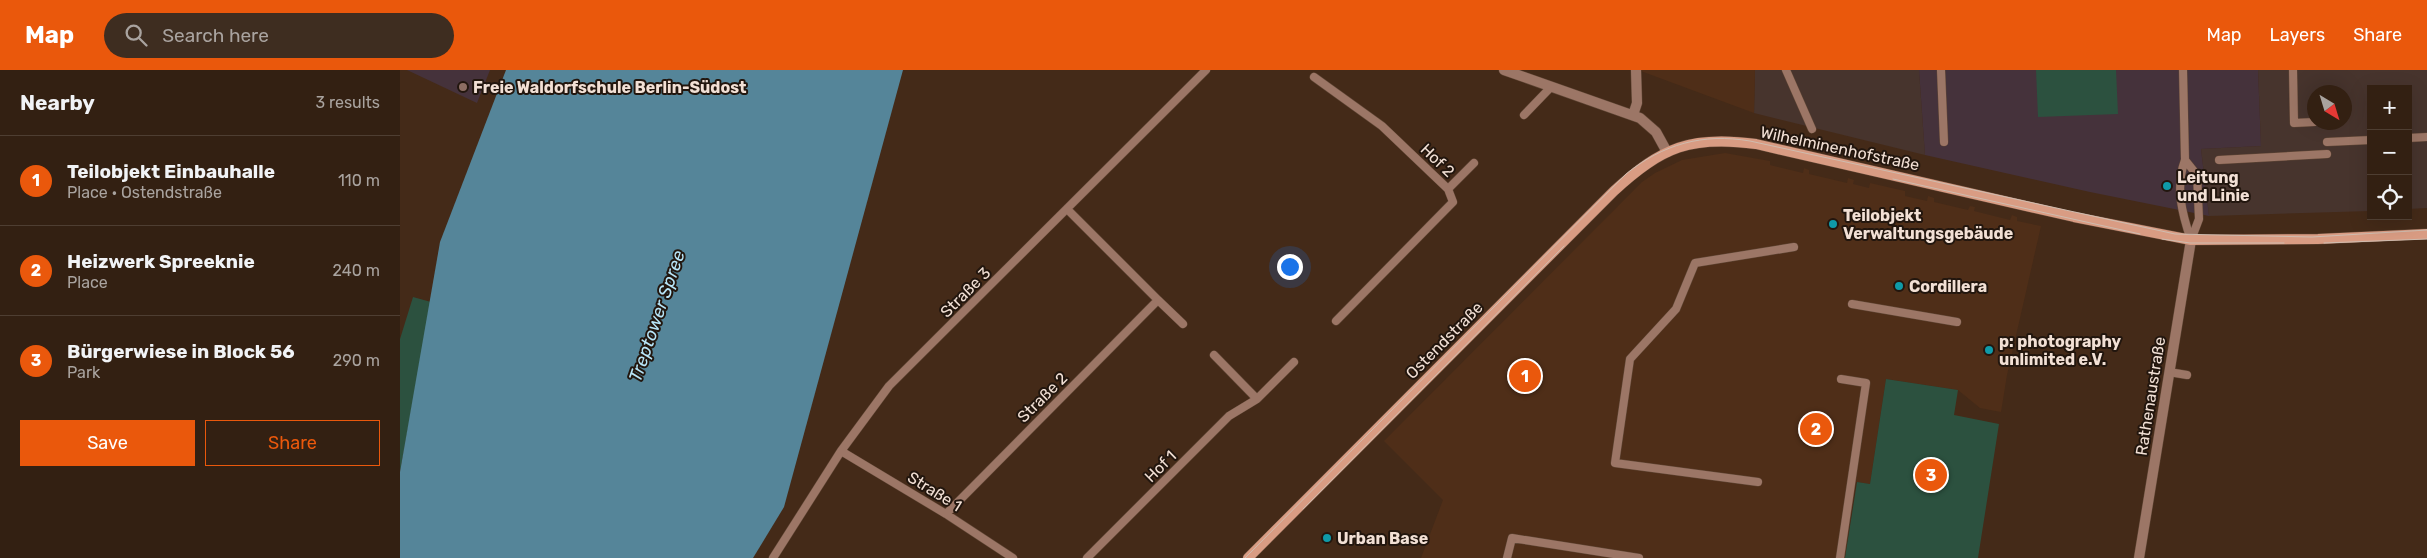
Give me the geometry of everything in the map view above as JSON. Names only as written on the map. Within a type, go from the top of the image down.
[{"type":"street","points":[[1504,70],[1633,115],[1650,125],[1667,152]]},
{"type":"street","points":[[1633,115],[1637,103],[1636,70]]},
{"type":"street","name":"Wilhelminenhofstraße","points":[[1667,152],[1685,145],[1708,141],[1756,144],[2074,217],[2191,240],[2318,239],[2427,234]]},
{"type":"street","name":"Ostendstraße","points":[[1248,558],[1614,191],[1642,166],[1667,152]]},
{"type":"street","name":"Rathenaustraße","points":[[2139,558],[2191,240]]},
{"type":"lane","name":"Straße 3","points":[[773,558],[841,451],[889,386],[1206,70]]},
{"type":"lane","name":"Wilhelminenhofstraße","points":[[1786,70],[1812,129]]},
{"type":"lane","points":[[1941,70],[1944,142]]},
{"type":"lane","points":[[2183,70],[2185,160],[2180,172],[2181,210],[2191,240]]},
{"type":"lane","points":[[2293,70],[2294,123],[2307,122]]},
{"type":"lane","name":"Hof 2","points":[[1314,77],[1382,126],[1448,189],[1453,202],[1336,321]]},
{"type":"lane","points":[[1524,115],[1552,87]]},
{"type":"lane","points":[[2412,138],[2427,137]]},
{"type":"lane","points":[[2327,142],[2367,140]]},
{"type":"lane","points":[[2219,160],[2328,154]]},
{"type":"lane","points":[[2185,160],[2197,176],[2199,219],[2191,240]]},
{"type":"lane","points":[[1448,189],[1474,163]]},
{"type":"lane","points":[[1067,209],[1183,324]]},
{"type":"lane","points":[[1758,482],[1615,463],[1630,359],[1676,309],[1695,263],[1794,246]]},
{"type":"lane","name":"Straße 2","points":[[946,514],[1158,300]]},
{"type":"lane","points":[[1852,304],[1957,322]]},
{"type":"lane","points":[[1214,356],[1257,399]]},
{"type":"lane","name":"Hof 1","points":[[1087,558],[1229,416],[1257,399],[1294,362]]},
{"type":"lane","points":[[2169,372],[2187,375]]},
{"type":"lane","points":[[1840,558],[1866,382],[1841,379]]},
{"type":"lane","name":"Straße 1","points":[[841,451],[946,514],[1012,558]]},
{"type":"lane","points":[[1507,558],[1512,538],[1639,558]]},
{"type":"shaded area","name":"Freie Waldorfschule Berlin-Südost","points":[[407,70],[490,70],[477,103]]},
{"type":"shaded area","points":[[1638,70],[1755,70],[1754,113]]},
{"type":"shaded area","points":[[1755,70],[1919,70],[1925,155],[1754,113]]},
{"type":"shaded area","points":[[1919,70],[2258,70],[2261,146],[2201,149],[2209,216],[2090,192],[1925,155]]},
{"type":"shaded area","points":[[2258,70],[2427,70],[2427,208],[2412,209],[2412,85],[2367,85],[2367,211],[2209,216],[2201,149],[2261,146]]},
{"type":"shaded area","points":[[1725,153],[1770,161],[1770,165],[1803,173],[1804,168],[1809,170],[1809,174],[1847,183],[1848,178],[1854,180],[1853,184],[1869,188],[1870,183],[1905,191],[1905,196],[1927,201],[1928,196],[1934,198],[1934,202],[1968,210],[1970,206],[1975,207],[1974,211],[2010,220],[2012,215],[2017,217],[2017,221],[2041,226],[2007,375],[2001,412],[1980,408],[1958,390],[1886,379],[1870,484],[1856,482],[1845,558],[1421,558],[1443,500],[1384,441],[1642,182],[1655,173],[1682,160]]},
{"type":"green space","points":[[2036,70],[2116,70],[2118,114],[2038,117]]},
{"type":"green space","points":[[413,297],[431,302],[400,472],[400,339]]},
{"type":"green space","points":[[1886,379],[1958,390],[1954,415],[1999,424],[1978,558],[1845,558],[1857,482],[1870,484]]},
{"type":"water","name":"Treptower Spree","points":[[506,70],[903,70],[784,507],[753,558],[400,558],[400,472],[440,242]]},
{"type":"tram line","points":[[1245,558],[1626,174],[1654,155],[1684,143],[1716,139],[1750,141],[2175,234],[2312,237],[2427,230]]},
{"type":"tram line","points":[[1893,179],[2140,234]]},
{"type":"tram line","points":[[2162,239],[2190,243],[2284,243]]},
{"type":"tram line","points":[[2324,243],[2427,239]]},
{"type":"tram line","points":[[1303,509],[1564,246]]},
{"type":"place","name":"Freie Waldorfschule Berlin-Südost","points":[[463,87]]},
{"type":"place","name":"Leitung und Linie","points":[[2167,186]]},
{"type":"place","name":"Teilobjekt Verwaltungsgebäude","points":[[1833,224]]},
{"type":"place","name":"Cordillera","points":[[1899,286]]},
{"type":"place","name":"p: photography unlimited e.V.","points":[[1989,350]]},
{"type":"place","name":"Teilobjekt Einbauhalle","points":[[1525,376]]},
{"type":"place","name":"Heizwerk Spreeknie","points":[[1816,429]]},
{"type":"place","name":"Bürgerwiese in Block 56","points":[[1931,475]]},
{"type":"place","name":"Urban Base","points":[[1327,538]]}]
